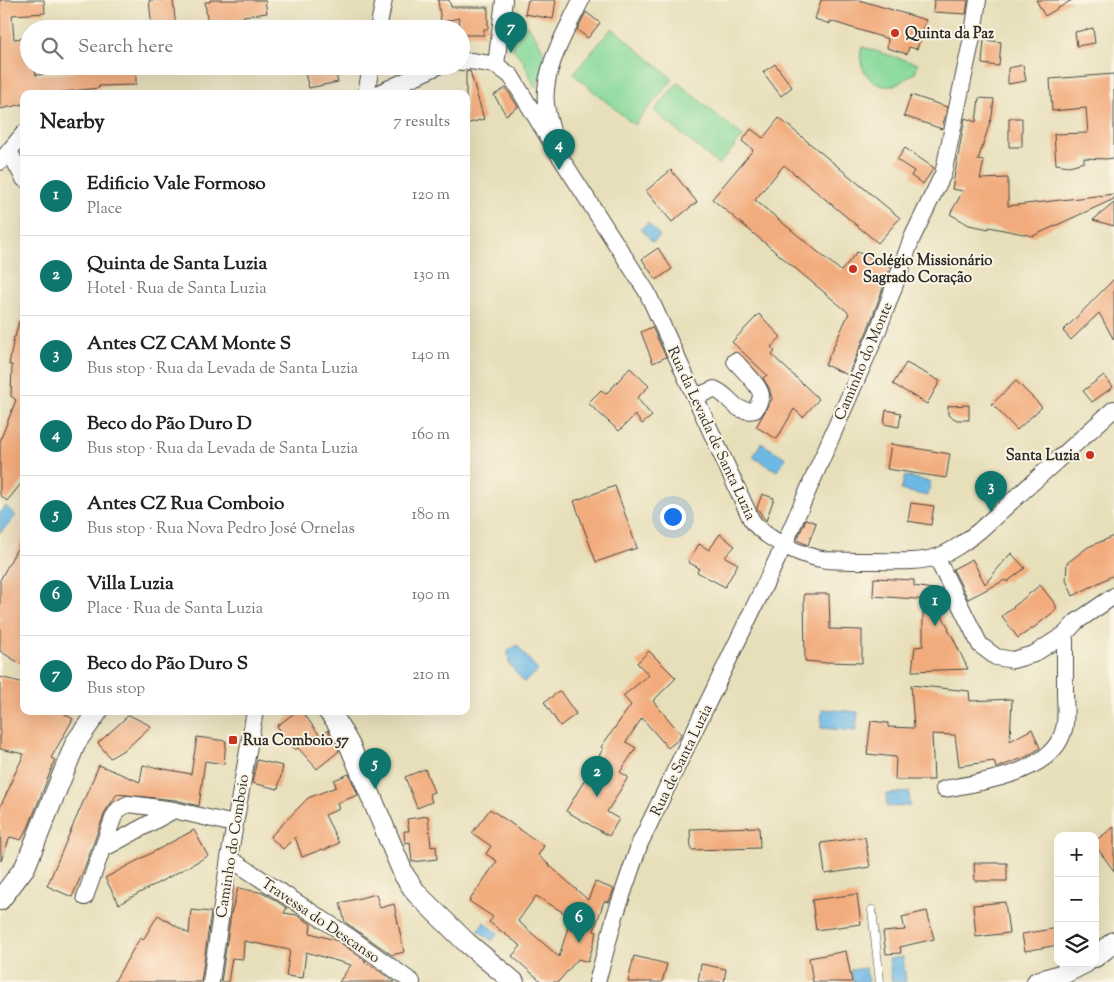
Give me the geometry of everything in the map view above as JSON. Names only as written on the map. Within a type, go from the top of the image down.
[{"type":"street","points":[[380,20],[384,0]]},
{"type":"street","points":[[470,61],[496,65],[504,0]]},
{"type":"street","points":[[558,155],[546,103],[548,82],[552,63],[581,0]]},
{"type":"street","name":"Caminho do Monte","points":[[784,545],[876,333],[912,238],[943,174],[973,34],[978,0]]},
{"type":"street","name":"Rua da Levada de Santa Luzia","points":[[496,65],[511,76],[558,155],[647,292],[751,519],[762,532],[784,545],[826,560],[899,562],[936,557],[957,548],[979,531],[1114,409]]},
{"type":"street","points":[[367,90],[369,75]]},
{"type":"street","points":[[386,90],[418,75]]},
{"type":"street","points":[[20,138],[4,157],[20,175]]},
{"type":"street","points":[[695,396],[714,389],[719,390],[741,410],[755,410],[761,396],[759,390],[735,361]]},
{"type":"street","name":"Rua de Santa Luzia","points":[[597,982],[615,916],[640,843],[784,545]]},
{"type":"street","points":[[936,557],[980,645],[996,657],[1013,660],[1034,654],[1114,596]]},
{"type":"street","points":[[944,789],[996,779],[1042,760],[1051,752],[1060,739],[1065,718],[1064,634]]},
{"type":"street","points":[[0,900],[25,868],[76,742],[95,715]]},
{"type":"street","name":"Caminho do Comboio","points":[[211,982],[234,824],[254,715]]},
{"type":"street","points":[[332,715],[350,746],[404,874],[417,894],[467,943],[514,982]]},
{"type":"street","points":[[85,897],[114,816],[119,809],[128,804],[174,810],[234,824]]},
{"type":"street","points":[[103,849],[174,810]]},
{"type":"street","name":"Travessa do Descanso","points":[[229,858],[351,938],[412,982]]},
{"type":"street","points":[[1099,954],[1114,942]]},
{"type":"street","points":[[1037,982],[1078,967]]},
{"type":"lane","points":[[872,910],[880,982]]},
{"type":"shaded area","points":[[20,514],[20,663],[0,654],[0,560]]},
{"type":"green space","points":[[517,24],[528,26],[544,55],[543,69],[535,88],[523,60],[513,49]]},
{"type":"green space","points":[[612,28],[673,79],[634,125],[573,74]]},
{"type":"green space","points":[[862,47],[918,64],[915,73],[894,85],[880,85],[869,77],[862,66]]},
{"type":"green space","points":[[678,83],[743,136],[719,165],[654,111]]},
{"type":"water","points":[[648,223],[660,236],[653,242],[641,229]]},
{"type":"water","points":[[761,443],[786,458],[777,471],[753,457]]},
{"type":"water","points":[[905,476],[931,482],[927,496],[901,490]]},
{"type":"water","points":[[6,506],[16,516],[0,533],[0,513]]},
{"type":"water","points":[[517,645],[538,671],[524,682],[509,664],[508,651]]},
{"type":"water","points":[[822,709],[858,712],[856,731],[821,728]]},
{"type":"water","points":[[909,792],[910,806],[887,807],[886,794]]},
{"type":"water","points":[[484,922],[498,933],[492,941],[478,930]]},
{"type":"water","points":[[903,957],[906,982],[892,982],[889,959]]},
{"type":"water","points":[[866,968],[868,982],[853,982],[851,970]]},
{"type":"building","points":[[0,0],[44,0],[45,13],[12,15],[14,39],[20,38],[20,75],[136,75],[136,85],[99,86],[99,88],[81,90],[20,90],[20,105],[0,109]]},
{"type":"building","points":[[149,0],[173,0],[175,20],[151,20]]},
{"type":"building","points":[[210,0],[265,0],[267,13],[243,16],[244,20],[207,20],[205,2],[210,2]]},
{"type":"building","points":[[438,0],[449,0],[451,7],[488,7],[488,29],[484,29],[484,35],[470,35],[470,20],[459,20],[459,18],[441,20]]},
{"type":"building","points":[[528,0],[556,0],[553,19],[525,14]]},
{"type":"building","name":"Quinta da Paz","points":[[821,0],[859,0],[926,20],[917,49],[909,47],[907,54],[887,48],[888,39],[830,21],[830,24],[815,19]]},
{"type":"building","points":[[934,0],[968,0],[966,14],[933,12]]},
{"type":"building","points":[[1036,0],[1072,0],[1045,16]]},
{"type":"building","points":[[586,12],[600,23],[588,38],[577,30]]},
{"type":"building","points":[[1093,28],[1095,43],[1077,46],[1075,32]]},
{"type":"building","points":[[984,40],[1001,42],[999,66],[982,64]]},
{"type":"building","points":[[775,64],[792,87],[781,96],[763,72]]},
{"type":"building","points":[[1023,65],[1026,81],[1008,84],[1008,68]]},
{"type":"building","points":[[470,71],[484,119],[470,123],[470,90],[466,90],[466,75],[470,75]]},
{"type":"building","points":[[1114,74],[1114,158],[1084,158],[1084,162],[1069,166],[1056,164],[1054,134],[1088,133],[1086,108],[1052,111],[1050,79]]},
{"type":"building","points":[[305,75],[336,75],[338,82],[309,88]]},
{"type":"building","points":[[506,88],[518,107],[506,115],[494,95]]},
{"type":"building","points":[[911,95],[947,107],[942,129],[904,116]]},
{"type":"building","points":[[979,98],[994,99],[992,116],[978,160],[984,161],[980,179],[1008,178],[1008,206],[1114,194],[1114,199],[1033,236],[969,225],[950,214],[963,191],[952,189],[965,118],[976,122]]},
{"type":"building","points":[[779,118],[900,218],[878,243],[784,165],[755,200],[841,271],[857,252],[891,266],[868,329],[848,375],[825,365],[849,313],[712,199],[753,150],[742,141],[751,129],[763,138]]},
{"type":"building","points":[[1009,118],[1022,118],[1022,147],[1009,147]]},
{"type":"building","points":[[905,148],[934,168],[923,184],[911,176],[914,171],[897,160]]},
{"type":"building","points":[[671,170],[697,202],[672,222],[646,191]]},
{"type":"building","points":[[1114,203],[1114,226],[1093,220]]},
{"type":"building","points":[[658,248],[672,269],[656,280],[642,259]]},
{"type":"building","points":[[1114,279],[1114,340],[1099,313],[1071,340],[1063,331]]},
{"type":"building","points":[[759,314],[781,337],[771,347],[775,351],[772,355],[819,399],[803,417],[794,409],[777,439],[756,427],[772,399],[769,388],[763,378],[767,375],[732,342]]},
{"type":"building","points":[[20,321],[20,485],[7,501],[0,495],[0,441],[16,400],[11,396],[12,365],[9,365]]},
{"type":"building","points":[[652,327],[666,357],[653,363],[641,332]]},
{"type":"building","points":[[906,363],[940,381],[927,404],[893,384]]},
{"type":"building","points":[[630,368],[649,386],[637,398],[652,416],[642,424],[635,415],[619,431],[588,403],[601,390],[606,394]]},
{"type":"building","points":[[1104,375],[1113,387],[1092,402],[1083,391]]},
{"type":"building","points":[[1016,381],[1042,407],[1017,430],[992,404]]},
{"type":"building","points":[[969,405],[969,420],[957,420],[948,415],[948,406]]},
{"type":"building","points":[[886,410],[901,413],[899,427],[884,424]]},
{"type":"building","points":[[891,444],[950,454],[946,478],[887,469]]},
{"type":"building","points":[[615,486],[637,548],[596,562],[574,501]]},
{"type":"building","points":[[762,494],[774,498],[766,521],[757,508]]},
{"type":"building","points":[[911,503],[934,506],[931,525],[908,521]]},
{"type":"building","points":[[806,519],[816,523],[808,545],[797,540]]},
{"type":"building","points":[[720,534],[735,546],[725,557],[738,564],[725,587],[697,572],[699,568],[688,562],[699,544],[709,550]]},
{"type":"building","points":[[1114,536],[1114,575],[1073,596],[1066,580],[1067,563],[1088,547]]},
{"type":"building","points":[[20,543],[20,664],[0,651],[0,580]]},
{"type":"building","points":[[1011,553],[1025,568],[1007,582],[1005,580],[968,599],[953,569],[972,559],[985,584]]},
{"type":"building","points":[[874,578],[914,580],[914,586],[932,589],[930,600],[873,596]]},
{"type":"building","points":[[1040,585],[1056,605],[1056,610],[1018,638],[1002,616]]},
{"type":"building","points":[[804,594],[829,594],[830,629],[862,630],[862,663],[805,661]]},
{"type":"building","points":[[937,605],[968,669],[912,671],[915,647],[923,646],[923,607]]},
{"type":"building","points":[[649,651],[676,678],[653,701],[681,734],[679,739],[668,748],[642,718],[626,742],[636,748],[620,772],[628,777],[607,812],[619,819],[609,836],[566,811],[603,749],[601,747],[631,705],[623,696],[649,675],[637,663]]},
{"type":"building","points":[[0,677],[20,682],[20,715],[66,715],[73,719],[51,758],[55,760],[28,828],[21,840],[10,837],[1,861],[0,807],[24,754],[0,749]]},
{"type":"building","points":[[911,685],[969,691],[970,701],[1012,699],[1010,741],[1032,729],[1040,748],[1026,757],[996,768],[994,761],[959,766],[955,735],[932,734],[934,780],[895,780],[896,757],[867,754],[871,721],[888,723],[888,727],[914,728]]},
{"type":"building","points":[[560,691],[576,714],[560,726],[544,702]]},
{"type":"building","points":[[129,715],[151,726],[127,748],[110,758],[98,743]]},
{"type":"building","points":[[292,715],[305,715],[320,736],[328,730],[339,751],[317,769],[298,748],[295,750],[277,726]]},
{"type":"building","points":[[197,737],[226,741],[224,764],[205,761],[199,806],[175,800],[117,794],[105,812],[72,897],[47,886],[99,765],[140,782],[143,765],[191,774]]},
{"type":"building","points":[[257,760],[283,766],[278,789],[252,783]]},
{"type":"building","points":[[425,769],[434,792],[429,794],[432,802],[417,808],[405,777]]},
{"type":"building","points":[[349,774],[358,795],[337,803],[339,809],[325,815],[339,843],[302,857],[295,837],[283,849],[270,837],[308,798],[336,787],[334,780]]},
{"type":"building","points":[[490,809],[544,846],[538,855],[588,900],[595,882],[614,889],[609,902],[604,901],[594,931],[597,932],[588,962],[578,959],[558,982],[542,982],[512,956],[521,946],[489,922],[493,917],[469,901],[497,861],[486,854],[491,846],[472,833]],"holes":[[[536,896],[571,917],[559,957],[518,921]]]},
{"type":"building","points":[[428,816],[431,847],[436,846],[437,859],[412,862],[410,842],[405,843],[404,831],[409,831],[407,819]]},
{"type":"building","points":[[759,827],[760,848],[691,850],[690,829]]},
{"type":"building","points":[[1114,827],[1114,871],[1099,850],[1099,838]]},
{"type":"building","points":[[194,830],[208,856],[119,904],[105,878]]},
{"type":"building","points":[[865,837],[870,867],[825,874],[821,843]]},
{"type":"building","points":[[974,863],[1007,863],[1007,881],[975,881]]},
{"type":"building","points":[[238,888],[264,893],[287,908],[284,913],[297,915],[311,924],[310,933],[338,941],[366,961],[364,962],[395,982],[339,982],[351,965],[306,952],[303,978],[286,976],[290,950],[244,941],[243,959],[232,958],[228,982],[221,982],[231,914]]},
{"type":"building","points":[[376,894],[380,908],[394,904],[404,952],[392,955],[345,922],[340,903]]},
{"type":"building","points":[[857,894],[861,924],[816,930],[812,900]]},
{"type":"building","points":[[1005,902],[1009,933],[976,937],[973,905]]},
{"type":"building","points":[[191,910],[211,912],[201,982],[114,982],[140,938],[143,940],[158,915],[189,934]]},
{"type":"building","points":[[927,911],[934,939],[900,947],[901,953],[886,954],[883,932],[905,930],[902,917]]},
{"type":"building","points":[[1054,929],[1054,946],[1025,951],[1022,934]]},
{"type":"building","points":[[846,951],[852,982],[813,982],[809,958]]},
{"type":"building","points":[[634,956],[667,964],[662,982],[628,982]]},
{"type":"building","points":[[701,964],[726,969],[724,982],[698,982]]},
{"type":"place","name":"Quinta da Paz","points":[[895,33]]},
{"type":"place","name":"Beco do Pão Duro S","points":[[511,53]]},
{"type":"place","name":"Beco do Pão Duro D","points":[[559,170]]},
{"type":"place","name":"Colégio Missionário Sagrado Coração","points":[[853,269]]},
{"type":"place","name":"Santa Luzia","points":[[1090,455]]},
{"type":"place","name":"Antes CZ CAM Monte S","points":[[991,512]]},
{"type":"place","name":"Edificio Vale Formoso","points":[[935,626]]},
{"type":"place","name":"Rua Comboio 57","points":[[233,740]]},
{"type":"place","name":"Antes CZ Rua Comboio","points":[[375,789]]},
{"type":"place","name":"Quinta de Santa Luzia","points":[[597,797]]},
{"type":"place","name":"Villa Luzia","points":[[579,943]]}]
